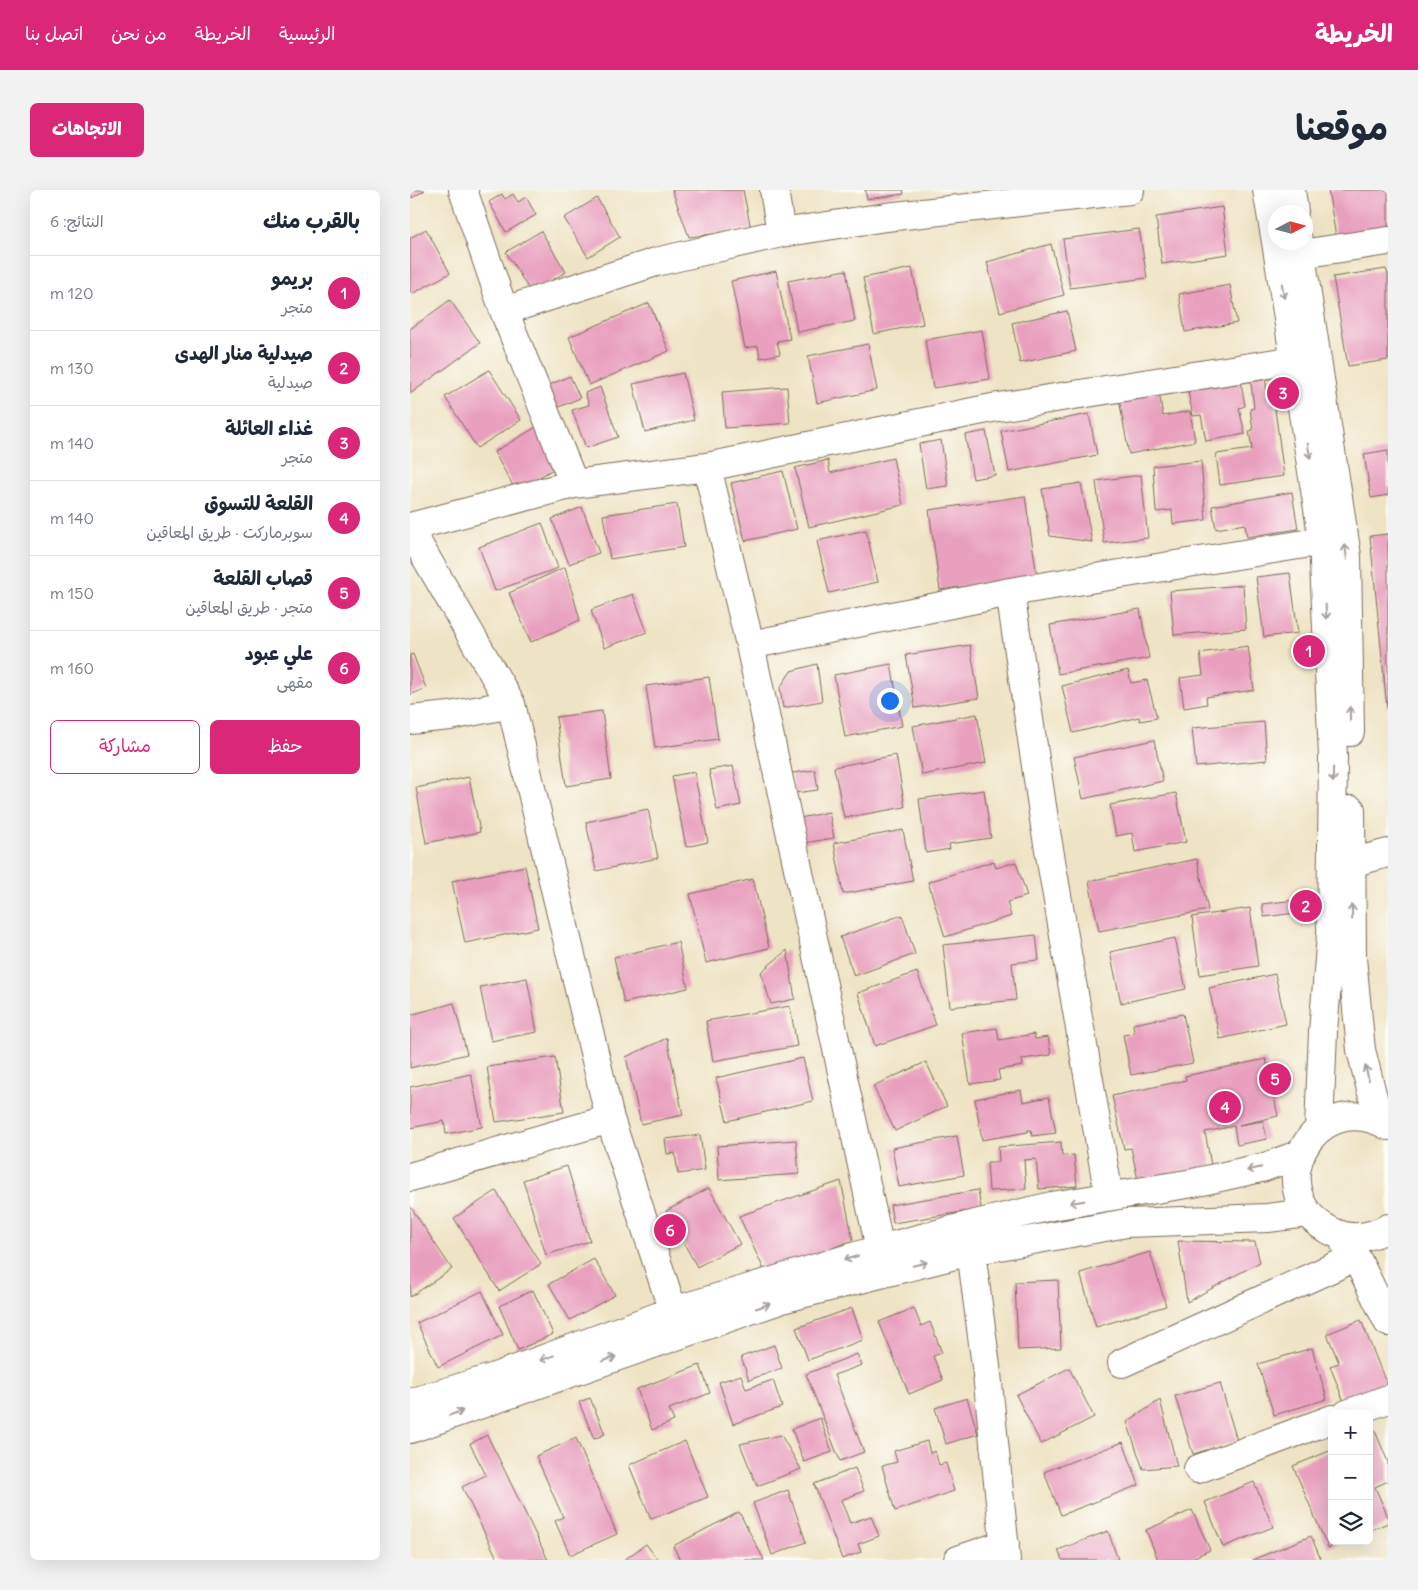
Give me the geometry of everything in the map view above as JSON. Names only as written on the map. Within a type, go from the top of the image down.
[{"type":"street","points":[[463,190],[504,311],[574,484]]},
{"type":"street","points":[[774,190],[781,233]]},
{"type":"street","points":[[504,311],[656,262],[781,233],[1004,198],[1130,190]]},
{"type":"street","points":[[1267,190],[1270,205]]},
{"type":"street","points":[[1291,190],[1293,205]]},
{"type":"street","points":[[1313,247],[1388,241]]},
{"type":"street","points":[[1277,250],[1323,542],[1333,766],[1331,935],[1323,1032],[1319,1128]]},
{"type":"street","points":[[1300,250],[1347,556],[1352,958],[1361,1050],[1383,1123]]},
{"type":"street","points":[[672,1311],[610,1119],[511,704],[410,528],[574,484],[707,467],[992,408],[1295,360]]},
{"type":"street","points":[[707,467],[750,645],[880,1249]]},
{"type":"street","points":[[750,645],[1010,592],[1323,542]]},
{"type":"street","points":[[1010,592],[1045,826],[1109,1196]]},
{"type":"street","points":[[410,720],[450,716],[511,704]]},
{"type":"street","points":[[1351,863],[1388,853]]},
{"type":"street","points":[[1383,1123],[1364,1116],[1348,1116],[1319,1128],[1308,1140],[1300,1154],[1295,1174],[1298,1195],[1308,1214],[1321,1227],[1338,1235],[1355,1238],[1371,1236],[1388,1228]]},
{"type":"street","points":[[410,1177],[610,1119]]},
{"type":"street","points":[[410,1403],[495,1377],[672,1311],[880,1249],[1033,1211],[1109,1196],[1194,1184],[1265,1167],[1300,1154]]},
{"type":"street","points":[[410,1429],[782,1299],[971,1251],[1127,1223],[1268,1218],[1308,1214]]},
{"type":"street","points":[[1338,1235],[1356,1257],[1388,1322]]},
{"type":"street","points":[[958,1560],[1006,1552],[987,1374],[971,1251]]},
{"type":"street","points":[[1122,1363],[1356,1257]]},
{"type":"street","points":[[1357,1410],[1388,1398]]},
{"type":"street","points":[[1198,1469],[1328,1420]]},
{"type":"building","points":[[410,190],[425,190],[412,198]]},
{"type":"building","points":[[672,190],[743,190],[751,229],[689,237]]},
{"type":"building","points":[[865,190],[903,190],[904,194],[867,199]]},
{"type":"building","points":[[1328,190],[1388,190],[1388,228],[1336,237]]},
{"type":"building","points":[[502,194],[505,199],[513,194],[518,202],[526,197],[536,215],[506,232],[489,202]]},
{"type":"building","points":[[597,198],[620,237],[588,257],[564,218]]},
{"type":"building","points":[[1222,207],[1228,254],[1162,264],[1156,217]]},
{"type":"building","points":[[426,229],[450,273],[412,294],[410,290],[410,238]]},
{"type":"building","points":[[1139,229],[1147,278],[1070,288],[1063,239]]},
{"type":"building","points":[[541,231],[566,272],[531,293],[506,252]]},
{"type":"building","points":[[1051,244],[1064,295],[1000,312],[987,262]]},
{"type":"building","points":[[912,268],[923,324],[874,334],[863,278]]},
{"type":"building","points":[[1386,269],[1388,274],[1388,360],[1348,366],[1333,277]]},
{"type":"building","points":[[846,270],[855,321],[797,332],[788,281]]},
{"type":"building","points":[[776,271],[790,339],[777,341],[780,354],[760,358],[758,346],[745,348],[731,281]]},
{"type":"building","points":[[1230,285],[1237,323],[1185,332],[1179,294]]},
{"type":"building","points":[[450,300],[480,343],[410,394],[410,329]]},
{"type":"building","points":[[649,303],[669,351],[589,385],[569,337]]},
{"type":"building","points":[[1067,311],[1076,351],[1020,363],[1012,323]]},
{"type":"building","points":[[982,330],[990,379],[933,388],[925,340]]},
{"type":"building","points":[[868,344],[877,390],[817,403],[808,356]]},
{"type":"building","points":[[1264,366],[1268,403],[1274,402],[1284,476],[1220,485],[1216,454],[1252,449],[1249,431],[1253,430],[1250,409],[1254,408],[1249,368]]},
{"type":"building","points":[[489,370],[521,420],[477,448],[445,397]]},
{"type":"building","points":[[683,373],[694,420],[645,432],[633,384]]},
{"type":"building","points":[[570,376],[580,398],[552,410],[542,388]]},
{"type":"building","points":[[1240,377],[1245,406],[1239,408],[1245,434],[1206,441],[1201,415],[1193,416],[1187,387]]},
{"type":"building","points":[[600,387],[618,437],[586,448],[572,410],[589,405],[585,393]]},
{"type":"building","points":[[787,387],[790,423],[725,428],[722,392]]},
{"type":"building","points":[[1159,392],[1163,416],[1190,411],[1195,441],[1129,454],[1119,399]]},
{"type":"building","points":[[1089,414],[1097,455],[1009,472],[1001,431]]},
{"type":"building","points":[[538,426],[560,465],[516,491],[494,452]]},
{"type":"building","points":[[986,431],[995,475],[973,479],[965,435]]},
{"type":"building","points":[[941,440],[948,486],[926,489],[919,444]]},
{"type":"building","points":[[1388,450],[1388,495],[1371,498],[1364,454]]},
{"type":"building","points":[[893,458],[903,505],[809,527],[795,468],[828,460],[830,473]]},
{"type":"building","points":[[1201,461],[1206,520],[1173,524],[1172,510],[1156,512],[1153,466]]},
{"type":"building","points":[[783,471],[797,529],[745,541],[731,483]]},
{"type":"building","points":[[1141,475],[1148,538],[1104,543],[1096,481]]},
{"type":"building","points":[[1081,483],[1092,542],[1050,536],[1042,489]]},
{"type":"building","points":[[1292,492],[1298,529],[1247,537],[1245,524],[1216,529],[1212,506]]},
{"type":"building","points":[[1025,496],[1037,576],[940,590],[929,510]]},
{"type":"building","points":[[677,504],[684,547],[610,559],[603,515]]},
{"type":"building","points":[[582,507],[599,553],[569,564],[552,519]]},
{"type":"building","points":[[542,523],[558,568],[495,591],[479,547]]},
{"type":"building","points":[[866,530],[878,582],[829,593],[817,541]]},
{"type":"building","points":[[1388,534],[1388,708],[1387,708],[1370,536]]},
{"type":"building","points":[[565,567],[580,620],[531,642],[509,593]]},
{"type":"building","points":[[1290,573],[1298,633],[1264,637],[1256,577]]},
{"type":"building","points":[[1243,585],[1246,629],[1174,635],[1170,591]]},
{"type":"building","points":[[633,594],[647,632],[604,648],[591,610]]},
{"type":"building","points":[[1140,609],[1149,658],[1058,674],[1050,625]]},
{"type":"building","points":[[970,645],[979,698],[915,708],[906,655]]},
{"type":"building","points":[[1248,646],[1254,690],[1206,697],[1207,704],[1184,708],[1180,678],[1203,675],[1200,653]]},
{"type":"building","points":[[413,654],[426,688],[410,695],[410,655]]},
{"type":"building","points":[[817,664],[822,701],[783,708],[780,688],[791,671]]},
{"type":"building","points":[[891,664],[902,726],[845,737],[834,675]]},
{"type":"building","points":[[1128,670],[1131,683],[1147,680],[1157,718],[1140,721],[1139,717],[1073,733],[1062,686]]},
{"type":"building","points":[[709,677],[718,739],[655,748],[646,686]]},
{"type":"building","points":[[602,711],[611,779],[566,786],[556,717]]},
{"type":"building","points":[[977,714],[986,763],[922,775],[913,726]]},
{"type":"building","points":[[1264,722],[1267,760],[1196,767],[1192,728]]},
{"type":"building","points":[[1154,740],[1163,781],[1083,799],[1074,757]]},
{"type":"building","points":[[896,755],[905,807],[844,818],[834,767]]},
{"type":"building","points":[[733,766],[741,805],[717,810],[709,770]]},
{"type":"building","points":[[815,770],[818,790],[795,793],[792,773]]},
{"type":"building","points":[[694,772],[708,842],[686,847],[672,776]]},
{"type":"building","points":[[469,777],[480,832],[426,843],[416,788]]},
{"type":"building","points":[[984,790],[991,838],[949,844],[950,849],[926,853],[919,799]]},
{"type":"building","points":[[1176,793],[1186,842],[1135,852],[1132,833],[1116,836],[1110,805]]},
{"type":"building","points":[[648,809],[658,858],[596,871],[586,822]]},
{"type":"building","points":[[829,812],[834,838],[804,843],[800,818]]},
{"type":"building","points":[[903,830],[913,881],[843,894],[834,843]]},
{"type":"building","points":[[1197,859],[1208,910],[1099,931],[1089,881]]},
{"type":"building","points":[[994,861],[996,868],[1016,862],[1027,896],[1007,902],[1011,916],[945,937],[928,882]]},
{"type":"building","points":[[525,866],[538,928],[465,943],[452,881]]},
{"type":"building","points":[[753,879],[769,948],[706,963],[690,894]]},
{"type":"building","points":[[1295,900],[1296,913],[1264,917],[1262,904]]},
{"type":"building","points":[[1250,908],[1258,966],[1200,975],[1192,917]]},
{"type":"building","points":[[902,915],[915,954],[854,976],[840,937]]},
{"type":"building","points":[[1036,935],[1039,960],[1012,963],[1016,1000],[950,1007],[943,945]]},
{"type":"building","points":[[1175,938],[1186,989],[1121,1003],[1110,952]]},
{"type":"building","points":[[678,942],[688,988],[624,1003],[614,957]]},
{"type":"building","points":[[787,950],[795,999],[771,1004],[761,972]]},
{"type":"building","points":[[917,972],[936,1025],[875,1046],[858,993]]},
{"type":"building","points":[[1275,974],[1286,1024],[1220,1039],[1209,988]]},
{"type":"building","points":[[527,978],[537,1032],[491,1041],[480,987]]},
{"type":"building","points":[[454,1003],[467,1054],[410,1068],[410,1015]]},
{"type":"building","points":[[790,1006],[797,1046],[713,1061],[706,1021]]},
{"type":"building","points":[[1183,1014],[1193,1063],[1131,1075],[1123,1035],[1134,1033],[1133,1024]]},
{"type":"building","points":[[997,1028],[999,1040],[1034,1034],[1035,1039],[1048,1037],[1051,1055],[1022,1059],[1023,1066],[998,1070],[1000,1080],[970,1084],[962,1033]]},
{"type":"building","points":[[667,1038],[683,1115],[641,1124],[626,1057]]},
{"type":"building","points":[[555,1057],[564,1112],[496,1122],[487,1067]]},
{"type":"building","points":[[803,1058],[813,1101],[727,1121],[716,1078]]},
{"type":"building","points":[[1266,1059],[1278,1116],[1239,1125],[1263,1121],[1267,1139],[1237,1145],[1234,1126],[1205,1132],[1211,1165],[1138,1180],[1131,1148],[1124,1149],[1112,1096],[1186,1080],[1185,1076]]},
{"type":"building","points":[[926,1062],[947,1106],[895,1131],[873,1086]]},
{"type":"building","points":[[471,1074],[482,1127],[446,1134],[444,1121],[410,1128],[410,1087]]},
{"type":"building","points":[[1021,1090],[1023,1102],[1049,1097],[1056,1133],[1032,1136],[1031,1130],[1028,1130],[1028,1132],[982,1140],[975,1099]]},
{"type":"building","points":[[700,1135],[705,1170],[678,1174],[675,1153],[667,1154],[665,1139]]},
{"type":"building","points":[[957,1136],[964,1175],[899,1187],[892,1148]]},
{"type":"building","points":[[796,1140],[799,1174],[719,1180],[717,1146]]},
{"type":"building","points":[[1061,1142],[1062,1156],[1074,1155],[1077,1186],[1039,1189],[1036,1159],[1024,1160],[1026,1189],[989,1191],[987,1162],[999,1162],[998,1147]]},
{"type":"building","points":[[567,1166],[590,1241],[546,1255],[523,1180]]},
{"type":"building","points":[[841,1181],[853,1240],[766,1274],[739,1216]]},
{"type":"building","points":[[709,1188],[740,1244],[697,1267],[666,1211]]},
{"type":"building","points":[[978,1190],[981,1209],[893,1223],[890,1205]]},
{"type":"building","points":[[496,1191],[541,1264],[499,1291],[454,1218]]},
{"type":"building","points":[[410,1206],[452,1269],[410,1297]]},
{"type":"building","points":[[1178,1241],[1255,1242],[1260,1262],[1187,1302]]},
{"type":"building","points":[[1150,1252],[1166,1306],[1096,1327],[1080,1273]]},
{"type":"building","points":[[594,1259],[615,1295],[570,1320],[549,1284]]},
{"type":"building","points":[[1058,1280],[1061,1348],[1018,1350],[1015,1282]]},
{"type":"building","points":[[533,1290],[553,1334],[518,1350],[499,1306]]},
{"type":"building","points":[[482,1291],[503,1335],[438,1367],[417,1323]]},
{"type":"building","points":[[852,1308],[863,1340],[808,1360],[796,1328]]},
{"type":"building","points":[[914,1308],[921,1326],[930,1322],[942,1353],[933,1356],[943,1380],[909,1394],[879,1322]]},
{"type":"building","points":[[1361,1320],[1387,1385],[1344,1402],[1330,1366],[1339,1363],[1327,1334]]},
{"type":"building","points":[[774,1345],[782,1368],[749,1380],[741,1357]]},
{"type":"building","points":[[1312,1348],[1327,1399],[1274,1415],[1258,1364]]},
{"type":"building","points":[[857,1354],[862,1365],[834,1375],[864,1452],[840,1461],[806,1374]]},
{"type":"building","points":[[700,1365],[710,1393],[669,1409],[674,1421],[652,1430],[637,1389]]},
{"type":"building","points":[[1069,1368],[1094,1417],[1041,1444],[1016,1395]]},
{"type":"building","points":[[741,1375],[746,1389],[773,1380],[782,1407],[733,1424],[719,1382]]},
{"type":"building","points":[[1220,1383],[1237,1441],[1193,1454],[1175,1396]]},
{"type":"building","points":[[590,1398],[605,1434],[594,1439],[579,1402]]},
{"type":"building","points":[[967,1398],[978,1434],[946,1444],[935,1408]]},
{"type":"building","points":[[1160,1400],[1177,1466],[1143,1469],[1127,1422]]},
{"type":"building","points":[[820,1418],[832,1452],[804,1462],[792,1429]]},
{"type":"building","points":[[1375,1431],[1388,1462],[1388,1481],[1375,1487],[1388,1517],[1388,1523],[1373,1529],[1373,1455],[1373,1432]]},
{"type":"building","points":[[487,1435],[548,1560],[498,1560],[462,1487],[486,1475],[470,1444]]},
{"type":"building","points":[[781,1435],[801,1469],[757,1486],[740,1444]]},
{"type":"building","points":[[576,1438],[617,1534],[570,1555],[555,1521],[563,1517],[536,1456]]},
{"type":"building","points":[[685,1441],[708,1497],[651,1519],[629,1465]]},
{"type":"building","points":[[927,1441],[930,1453],[935,1451],[939,1465],[946,1463],[954,1491],[895,1511],[882,1466],[897,1462],[894,1451]]},
{"type":"building","points":[[1123,1442],[1139,1485],[1061,1515],[1044,1472]]},
{"type":"building","points":[[1328,1452],[1328,1545],[1335,1545],[1328,1548],[1293,1466]]},
{"type":"building","points":[[855,1468],[864,1491],[841,1500],[850,1523],[871,1516],[879,1536],[858,1544],[861,1552],[842,1559],[814,1484]]},
{"type":"building","points":[[1254,1482],[1273,1527],[1223,1547],[1205,1502]]},
{"type":"building","points":[[788,1490],[806,1542],[772,1555],[753,1503]]},
{"type":"building","points":[[1192,1510],[1210,1550],[1188,1560],[1158,1560],[1146,1530]]},
{"type":"building","points":[[739,1512],[764,1560],[680,1560],[673,1546]]},
{"type":"building","points":[[1108,1531],[1118,1560],[1062,1560],[1058,1550]]},
{"type":"building","points":[[1311,1536],[1321,1560],[1252,1560]]},
{"type":"building","points":[[646,1544],[658,1560],[624,1560]]},
{"type":"place","name":"غذاء العائلة","points":[[1283,393]]},
{"type":"place","name":"بريمو","points":[[1309,651]]},
{"type":"place","name":"صيدلية منار الهدى","points":[[1306,906]]},
{"type":"place","name":"قصاب القلعة","points":[[1275,1079]]},
{"type":"place","name":"القلعة للتسوق","points":[[1225,1107]]},
{"type":"place","name":"علي عبود","points":[[670,1230]]}]
